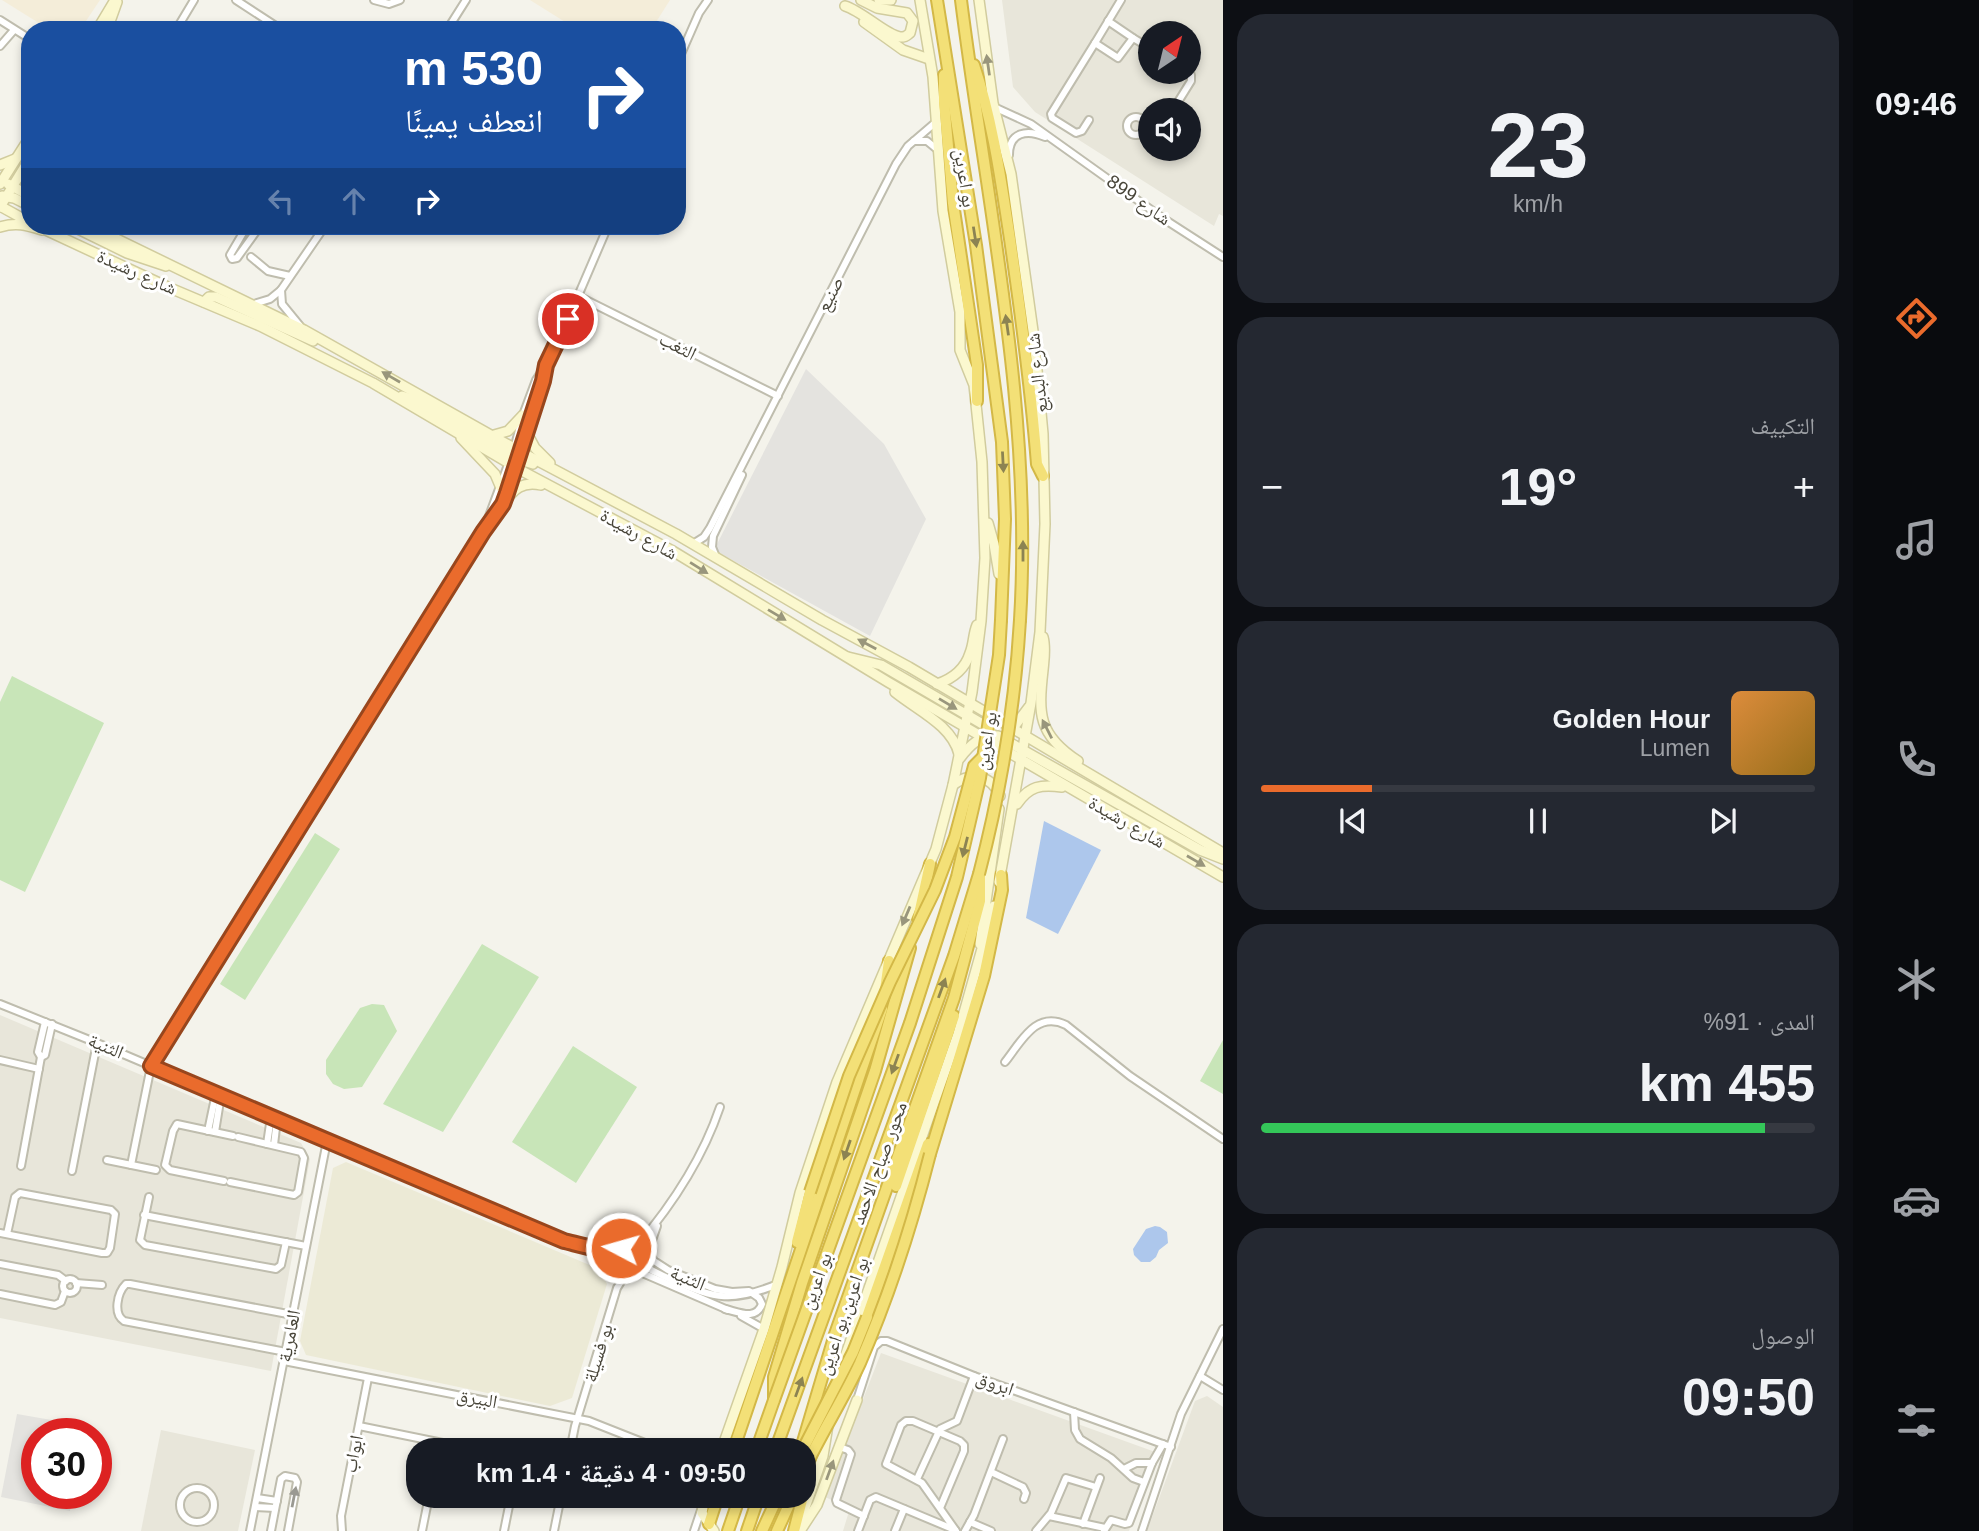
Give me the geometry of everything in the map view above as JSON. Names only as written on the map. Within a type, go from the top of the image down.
[{"type":"highway","name":"بو اعرين","points":[[761,1438],[919,996],[957,877],[984,757],[1001,620],[1005,519],[1002,442],[976,245],[937,0]]},
{"type":"highway","name":"بو اعرين","points":[[961,0],[1013,367],[1023,496],[1016,679],[1003,770],[979,874],[982,894],[972,932]]},
{"type":"highway","points":[[967,49],[980,84],[997,162],[1030,372],[1037,464],[1043,476]]},
{"type":"highway","points":[[946,61],[944,101],[953,203],[978,376],[977,401]]},
{"type":"highway","points":[[782,1306],[810,1192],[849,1076],[884,994],[936,890],[955,837],[974,766],[984,757]]},
{"type":"highway","points":[[774,1400],[774,1377],[802,1283],[875,1071],[930,864]]},
{"type":"highway","name":"محور صباح الاحمد","points":[[780,1438],[954,956],[979,874]]},
{"type":"highway","points":[[816,1448],[849,1386],[870,1338],[919,1196],[943,1107],[984,976],[1002,890],[1001,875]]},
{"type":"highway","points":[[815,1438],[829,1373],[949,1033],[973,939],[972,932]]},
{"type":"highway","name":"بو اعرين,بو اعرين","points":[[804,1438],[835,1334],[954,998],[972,932]]},
{"type":"highway","points":[[737,1438],[881,1015],[889,961]]},
{"type":"highway","points":[[808,1438],[853,1352],[943,1107]]},
{"type":"highway","points":[[710,1529],[715,1508]]},
{"type":"highway","points":[[728,1529],[736,1508]]},
{"type":"highway","points":[[747,1531],[755,1508]]},
{"type":"highway","points":[[762,1531],[773,1508]]},
{"type":"highway","points":[[779,1526],[784,1508]]},
{"type":"highway","points":[[779,1526],[787,1508]]},
{"type":"highway","points":[[797,1531],[801,1508]]},
{"type":"main road","points":[[103,21],[116,0]]},
{"type":"main road","points":[[110,21],[116,0]]},
{"type":"main road","points":[[835,0],[899,47],[929,59]]},
{"type":"main road","points":[[845,6],[860,12],[896,36],[906,36],[912,30],[912,19],[907,13],[877,8],[861,0]]},
{"type":"main road","points":[[878,0],[891,0]]},
{"type":"main road","points":[[920,0],[933,77],[943,211],[960,313],[960,350],[970,373],[977,401]]},
{"type":"main road","name":"شارع البديع","points":[[979,0],[995,107],[1009,167],[1041,396],[1045,524],[1040,632],[1024,748]]},
{"type":"main road","points":[[21,151],[1,182],[5,193],[21,201]]},
{"type":"main road","points":[[0,165],[16,159]]},
{"type":"main road","points":[[21,170],[5,193],[0,206],[21,217]]},
{"type":"main road","points":[[0,227],[21,224]]},
{"type":"main road","name":"شارع رشيدة","points":[[55,235],[318,354],[452,429],[605,498],[676,534],[1223,853]]},
{"type":"main road","points":[[91,235],[154,264],[178,268]]},
{"type":"main road","name":"شارع رشيدة","points":[[109,235],[304,330],[493,435],[515,457],[553,487],[671,551],[843,656],[1223,877]]},
{"type":"main road","points":[[204,302],[209,297],[214,297],[320,344],[331,345]]},
{"type":"main road","points":[[397,396],[414,399],[515,457],[531,462],[648,525],[676,534]]},
{"type":"main road","name":"بو اعرين","points":[[726,1438],[778,1284],[812,1152],[837,1082],[930,864],[953,785],[968,716],[981,621],[985,517],[977,401]]},
{"type":"main road","points":[[493,435],[508,431],[523,415]]},
{"type":"main road","points":[[452,429],[486,463],[501,488]]},
{"type":"main road","points":[[527,433],[544,458],[605,498]]},
{"type":"main road","points":[[503,504],[514,490],[525,484],[553,487]]},
{"type":"main road","points":[[985,517],[994,544],[1000,584],[992,717],[997,734],[1022,761]]},
{"type":"main road","points":[[937,684],[950,678],[962,667],[971,651],[975,630],[981,621]]},
{"type":"main road","points":[[1040,632],[1045,651],[1040,714],[1053,741],[1071,756],[1162,814],[1179,828]]},
{"type":"main road","points":[[843,656],[881,665],[1200,850],[1223,859]]},
{"type":"main road","points":[[888,682],[896,693],[922,711],[951,737],[956,744],[959,759]]},
{"type":"main road","points":[[959,759],[971,745],[983,738],[1005,735],[1013,729],[1031,703]]},
{"type":"main road","name":"بو اعرين","points":[[797,1531],[823,1456],[833,1395],[851,1334],[953,1049],[981,953],[1001,875],[1024,748]]},
{"type":"main road","points":[[953,785],[968,776],[983,778],[995,786],[1001,800],[980,931],[981,953]]},
{"type":"main road","points":[[1014,808],[1027,792],[1036,786],[1067,787]]},
{"type":"main road","points":[[833,1395],[843,1408],[857,1400]]},
{"type":"main road","points":[[797,1531],[817,1505],[857,1400]]},
{"type":"main road","points":[[702,1508],[710,1529]]},
{"type":"street","points":[[181,21],[194,0]]},
{"type":"street","points":[[236,0],[268,21]]},
{"type":"street","points":[[374,0],[389,4],[400,0]]},
{"type":"street","points":[[453,21],[466,0]]},
{"type":"street","points":[[686,42],[699,12],[708,0]]},
{"type":"street","points":[[1089,120],[1082,131],[1072,132],[1052,118],[1051,114],[1121,0]]},
{"type":"street","points":[[0,20],[21,34]]},
{"type":"street","points":[[1108,21],[1138,41]]},
{"type":"street","points":[[0,46],[14,30]]},
{"type":"street","points":[[1095,43],[1119,58],[1133,38]]},
{"type":"street","name":"شارع 899","points":[[995,107],[1020,117],[1057,141],[1164,219],[1223,257]]},
{"type":"street","name":"صنيع","points":[[693,544],[707,533],[891,173],[913,142],[936,122]]},
{"type":"street","name":"شارع 899","points":[[1009,167],[1010,144],[1019,134],[1036,133],[1057,141]]},
{"type":"street","points":[[913,142],[925,140],[938,150]]},
{"type":"street","points":[[242,235],[230,255],[233,260],[254,235]]},
{"type":"street","points":[[254,304],[270,299],[281,290],[319,235]]},
{"type":"street","points":[[131,1165],[151,1066],[503,504],[523,415],[604,235]]},
{"type":"street","points":[[251,257],[268,271],[290,276]]},
{"type":"street","points":[[281,290],[285,310],[304,330]]},
{"type":"street","name":"الثغب","points":[[579,296],[778,396]]},
{"type":"street","points":[[483,532],[527,433],[546,365]]},
{"type":"street","name":"صنيع","points":[[716,557],[712,547],[713,536],[735,492],[751,450]]},
{"type":"street","name":"الثنية","points":[[0,1004],[219,1094],[555,1238],[598,1249],[617,1250]]},
{"type":"street","points":[[1005,1062],[1033,1026],[1045,1021],[1058,1022],[1066,1025],[1154,1094],[1223,1139]]},
{"type":"street","points":[[21,1166],[41,1057],[38,1052],[49,1023]]},
{"type":"street","points":[[72,1171],[97,1043]]},
{"type":"street","points":[[0,1060],[39,1069]]},
{"type":"street","points":[[212,1131],[219,1094]]},
{"type":"street","points":[[661,1218],[635,1247],[617,1250],[615,1265],[630,1270],[646,1249],[661,1218],[709,1140],[720,1107]]},
{"type":"street","points":[[270,1145],[274,1118]]},
{"type":"street","points":[[182,1124],[212,1131],[303,1155],[298,1192],[294,1195],[227,1182],[170,1170],[165,1165],[174,1127],[182,1124]]},
{"type":"street","name":"العامرية","points":[[250,1531],[327,1141]]},
{"type":"street","points":[[107,1160],[156,1170]]},
{"type":"street","points":[[20,1193],[111,1210],[116,1219],[107,1252],[3,1233],[15,1197],[20,1193]]},
{"type":"street","points":[[149,1197],[139,1240],[145,1245],[276,1269],[281,1265],[286,1242]]},
{"type":"street","points":[[144,1215],[306,1246]]},
{"type":"street","points":[[635,1247],[638,1260]]},
{"type":"street","name":"الثنية","points":[[635,1247],[646,1249],[660,1266],[700,1284],[722,1291],[746,1290],[753,1293],[762,1304],[758,1312],[746,1314],[725,1309]]},
{"type":"street","name":"الثنية","points":[[598,1249],[615,1265]]},
{"type":"street","name":"الثنية","points":[[638,1260],[652,1271],[708,1295],[733,1298],[778,1284]]},
{"type":"street","points":[[0,1264],[58,1275],[66,1281],[102,1285]]},
{"type":"street","name":"بو فسيلة","points":[[615,1265],[617,1288]]},
{"type":"street","name":"الثنية","points":[[630,1270],[725,1309],[764,1329]]},
{"type":"street","name":"بو فسيلة","points":[[573,1438],[617,1288],[630,1270]]},
{"type":"street","points":[[0,1294],[55,1305],[61,1302],[65,1291],[63,1284],[66,1281]]},
{"type":"street","points":[[65,1291],[74,1292],[76,1283]]},
{"type":"street","points":[[286,1352],[124,1321],[119,1318],[117,1312],[119,1300],[122,1288],[130,1284],[293,1315]]},
{"type":"street","points":[[1142,1531],[1167,1446],[1223,1329]]},
{"type":"street","name":"ابروق","points":[[857,1400],[871,1352],[881,1341],[893,1343],[974,1376],[1167,1446]]},
{"type":"street","name":"البيرق","points":[[284,1361],[578,1418],[635,1438]]},
{"type":"street","points":[[917,1479],[938,1432],[957,1421],[974,1376]]},
{"type":"street","points":[[1200,1376],[1223,1390]]},
{"type":"street","name":"ابواب","points":[[343,1530],[341,1516],[368,1378]]},
{"type":"street","points":[[1074,1412],[1075,1430],[1080,1439],[1133,1478],[1144,1482]]},
{"type":"street","points":[[940,1508],[964,1448],[960,1441],[909,1420],[901,1425],[886,1464],[917,1479],[957,1531]]},
{"type":"street","points":[[359,1426],[419,1438]]},
{"type":"street","points":[[965,1531],[1003,1439]]},
{"type":"street","points":[[1049,1516],[1105,1530],[1112,1520],[1127,1525],[1152,1464],[1167,1446]]},
{"type":"street","points":[[839,1447],[851,1454],[837,1503],[864,1516]]},
{"type":"street","points":[[1124,1469],[1136,1463],[1152,1464]]},
{"type":"street","points":[[990,1472],[1024,1487],[1024,1499]]},
{"type":"street","points":[[271,1531],[282,1478],[296,1478],[288,1531]]},
{"type":"street","points":[[1036,1531],[1049,1516],[1066,1478],[1096,1487]]},
{"type":"street","points":[[1083,1524],[1100,1478]]},
{"type":"street","points":[[195,1488],[204,1489],[214,1502],[214,1510],[209,1517],[193,1526],[181,1513],[182,1497],[195,1488]]},
{"type":"street","points":[[858,1531],[870,1500],[874,1497],[957,1531]]},
{"type":"street","points":[[257,1498],[276,1505]]},
{"type":"street","points":[[255,1507],[276,1505]]},
{"type":"street","points":[[422,1531],[427,1508]]},
{"type":"street","points":[[504,1531],[509,1508]]},
{"type":"street","points":[[554,1531],[559,1508]]},
{"type":"street","points":[[694,1531],[702,1508]]},
{"type":"street","points":[[895,1531],[904,1509]]},
{"type":"street","points":[[970,1522],[991,1531]]},
{"type":"shaded area","points":[[2,0],[100,0],[86,21],[36,21]]},
{"type":"shaded area","points":[[530,0],[670,0],[657,21],[564,21]]},
{"type":"shaded area","points":[[1002,0],[1223,0],[1223,216],[1219,214],[1214,226],[1035,112],[1013,87]]},
{"type":"shaded area","points":[[806,369],[884,444],[926,519],[870,636],[714,550]]},
{"type":"shaded area","points":[[0,1015],[301,1143],[310,1159],[271,1371],[0,1318]]},
{"type":"shaded area","points":[[346,1162],[599,1269],[607,1284],[572,1398],[550,1406],[306,1355],[300,1341],[333,1168]]},
{"type":"shaded area","points":[[881,1353],[1158,1453],[1129,1531],[843,1531],[850,1508],[825,1497]]},
{"type":"shaded area","points":[[1207,1396],[1223,1407],[1223,1531],[1147,1531],[1195,1401]]},
{"type":"shaded area","points":[[17,1414],[40,1418],[21,1418],[21,1501],[1,1497]]},
{"type":"shaded area","points":[[161,1430],[255,1450],[238,1531],[141,1531]]},
{"type":"green space","points":[[12,676],[104,723],[25,892],[0,880],[0,702]]},
{"type":"green space","points":[[315,833],[340,849],[245,1000],[220,984]]},
{"type":"green space","points":[[482,944],[539,977],[443,1132],[383,1104]]},
{"type":"green space","points":[[372,1004],[384,1005],[397,1031],[362,1087],[344,1089],[333,1084],[326,1074],[326,1060],[360,1008]]},
{"type":"green space","points":[[1223,1040],[1223,1094],[1200,1081]]},
{"type":"green space","points":[[573,1046],[637,1087],[576,1183],[512,1142]]},
{"type":"water","points":[[1044,821],[1101,850],[1058,934],[1026,918]]},
{"type":"water","points":[[1155,1226],[1167,1232],[1168,1243],[1150,1262],[1141,1262],[1134,1255],[1133,1249],[1146,1229]]},
{"type":"route","points":[[568,319],[546,365],[503,504],[355,736],[151,1066],[564,1241],[591,1245],[598,1249],[621,1248]]}]
